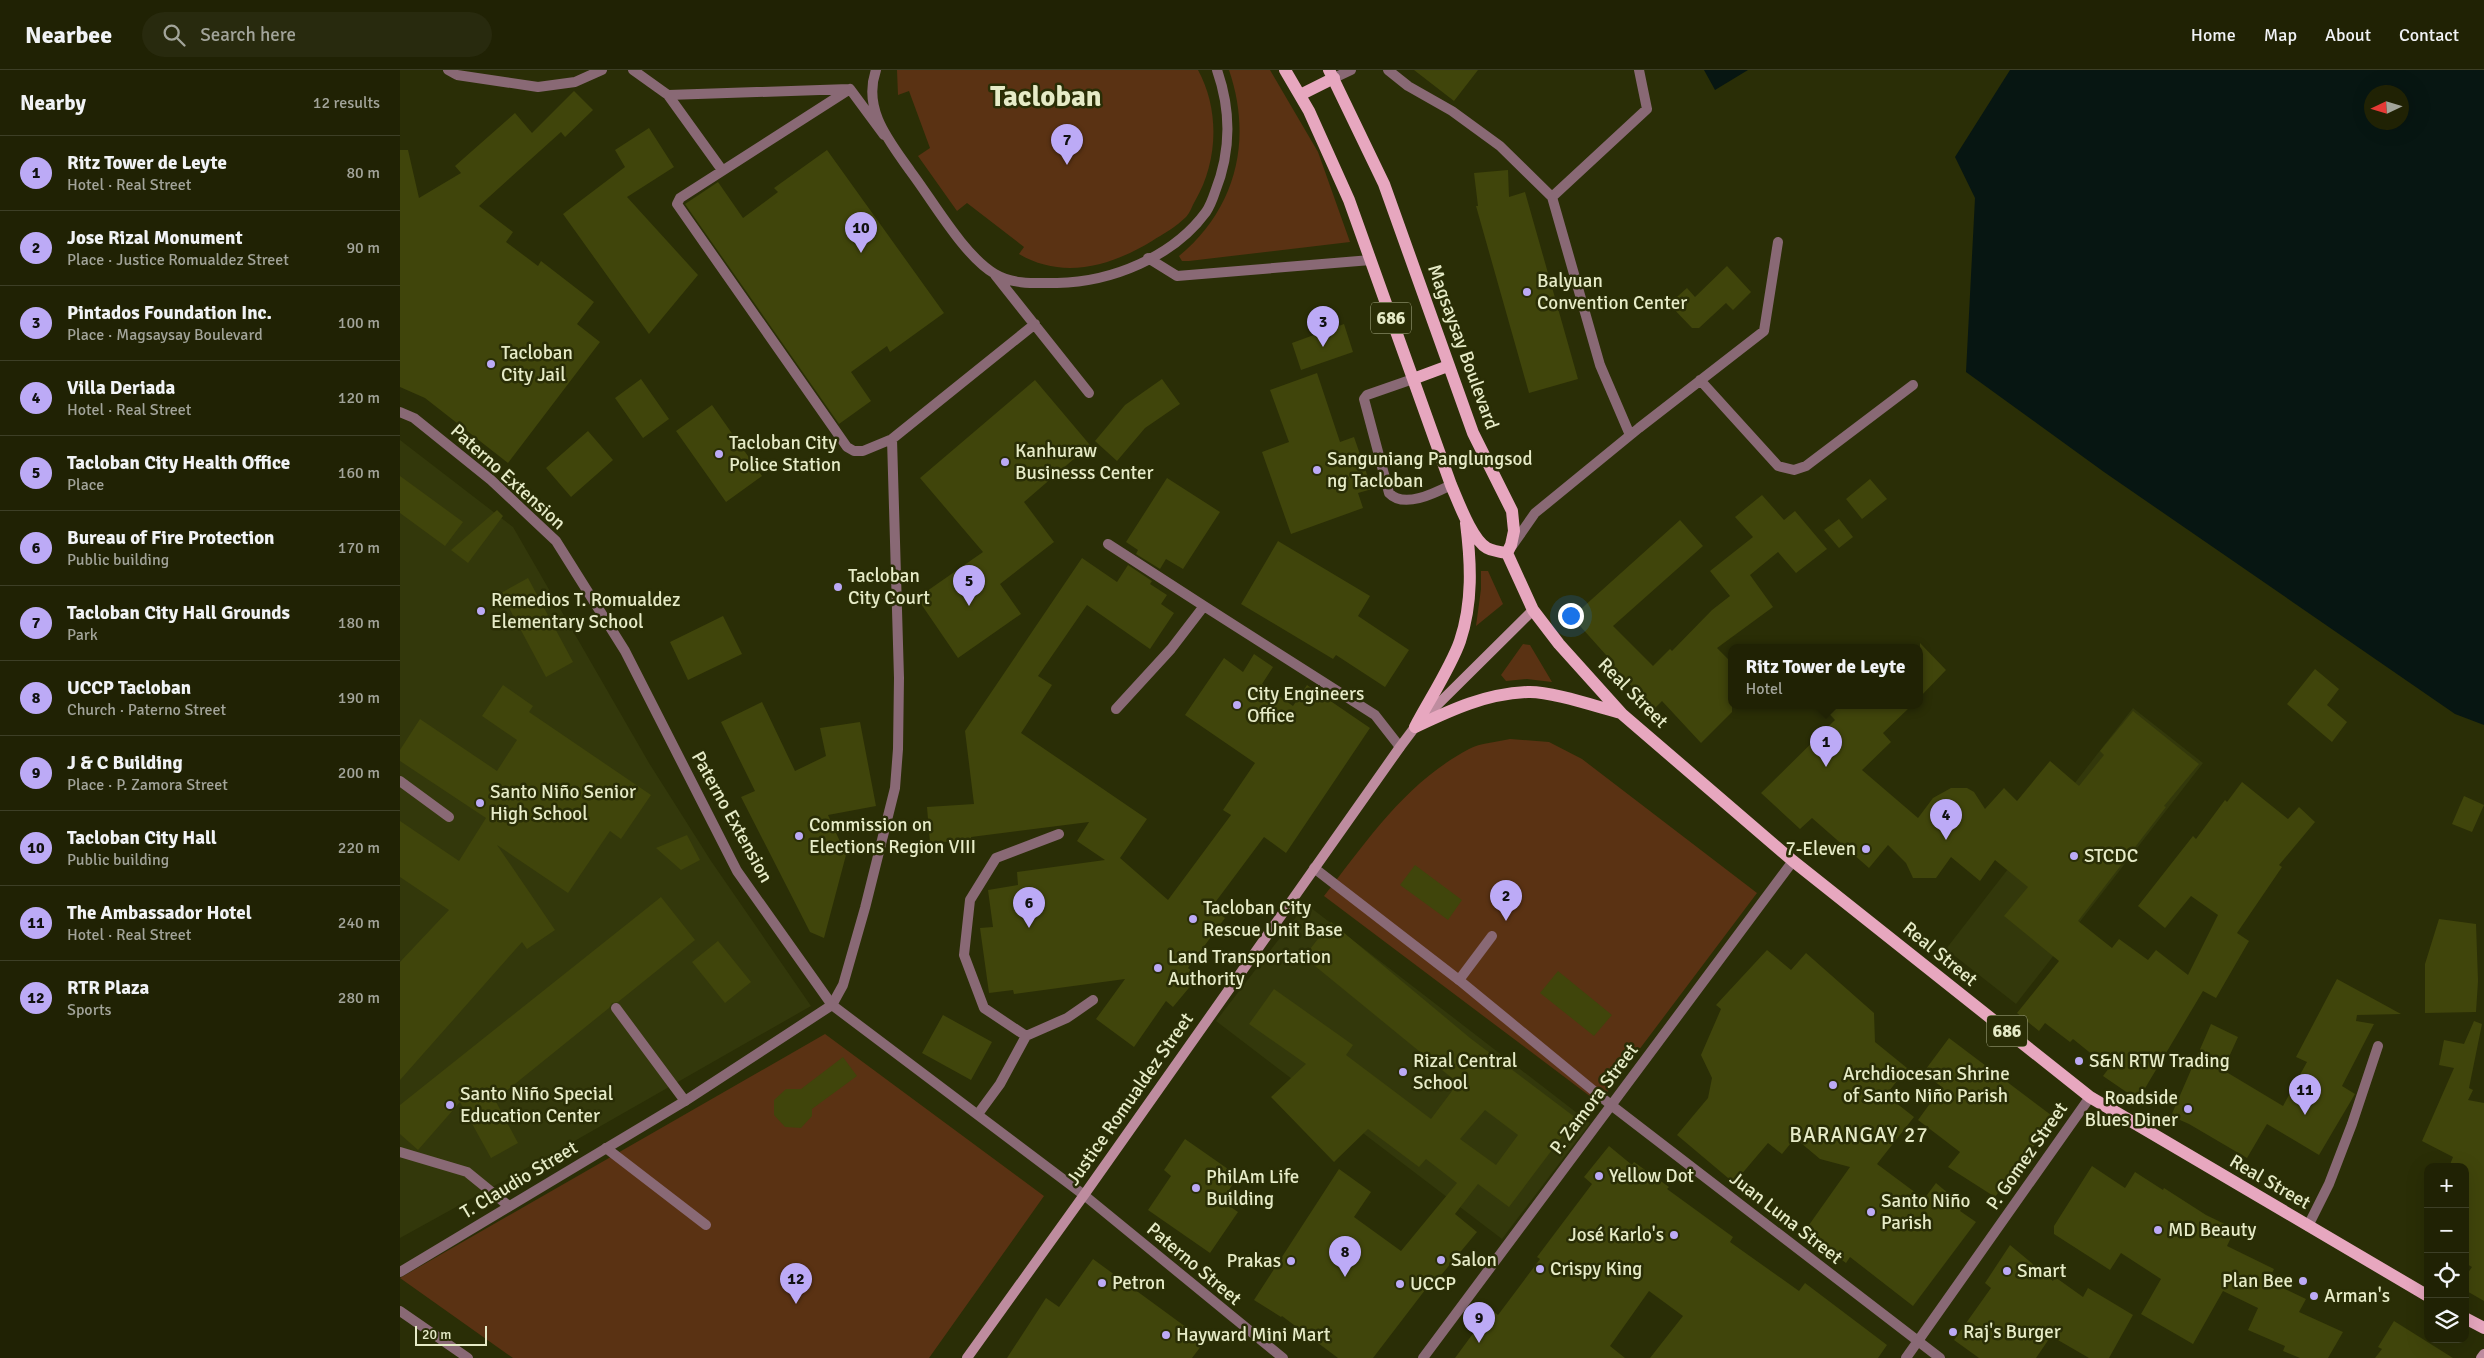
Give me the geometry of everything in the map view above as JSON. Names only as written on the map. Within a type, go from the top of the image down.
[{"type":"main road","name":"686","points":[[1285,70],[1300,95],[1349,200],[1451,485],[1464,515],[1483,545],[1495,551],[1507,552]]},
{"type":"main road","points":[[1300,95],[1331,74]]},
{"type":"main road","name":"Magsaysay Boulevard","points":[[1331,74],[1384,184],[1473,433],[1512,511],[1514,531],[1507,552]]},
{"type":"main road","points":[[1413,379],[1448,366]]},
{"type":"main road","points":[[1415,727],[1460,642],[1467,613],[1471,565],[1464,515]]},
{"type":"main road","name":"Real Street","points":[[1507,552],[1534,610],[1559,644],[1622,714],[1793,861],[2090,1097],[2424,1294]]},
{"type":"main road","name":"Justice Romualdez Street","points":[[966,1358],[1084,1195],[1400,746],[1415,727],[1534,610]]},
{"type":"main road","points":[[1415,727],[1466,703],[1529,692],[1579,701],[1622,714]]},
{"type":"main road","points":[[2469,1320],[2484,1328]]},
{"type":"main road","points":[[2481,1358],[2484,1354]]},
{"type":"street","points":[[448,70],[458,75],[538,87],[575,82],[602,70]]},
{"type":"street","points":[[633,70],[668,95],[722,170]]},
{"type":"street","points":[[876,70],[873,89],[874,111],[884,136]]},
{"type":"street","points":[[994,274],[1015,282],[1074,282],[1108,276],[1148,258],[1188,232],[1207,211],[1220,178],[1228,141],[1227,111],[1217,70]]},
{"type":"street","points":[[1331,74],[1351,70]]},
{"type":"street","points":[[1388,70],[1408,86],[1452,111],[1500,146],[1552,197],[1600,365],[1630,435]]},
{"type":"street","points":[[1552,197],[1647,109],[1639,70]]},
{"type":"street","points":[[668,95],[850,89]]},
{"type":"street","points":[[850,89],[968,250],[994,274],[1089,393]]},
{"type":"street","points":[[850,89],[722,170],[680,198],[677,204],[847,447],[854,451],[863,451],[892,439],[1035,324]]},
{"type":"street","points":[[1507,552],[1535,513],[1630,435],[1764,331],[1778,242]]},
{"type":"street","points":[[1148,258],[1177,276],[1371,260]]},
{"type":"street","points":[[1413,379],[1367,394],[1364,399],[1389,493],[1400,500],[1432,495],[1451,485]]},
{"type":"street","points":[[1700,380],[1778,466],[1794,470],[1806,466],[1913,385]]},
{"type":"street","name":"Paterno Extension","points":[[400,412],[414,418],[491,480],[556,541],[625,651],[737,871],[832,1006],[1084,1195]]},
{"type":"street","points":[[832,1006],[843,985],[863,917],[894,788],[898,749],[899,678],[892,439]]},
{"type":"street","points":[[1108,544],[1375,715],[1400,746]]},
{"type":"street","points":[[1116,709],[1171,649],[1204,606]]},
{"type":"street","points":[[400,781],[449,817]]},
{"type":"street","points":[[1026,1036],[984,1008],[964,955],[970,900],[996,858],[1059,834]]},
{"type":"street","name":"P. Zamora Street","points":[[1423,1358],[1793,861]]},
{"type":"street","name":"Juan Luna Street","points":[[1314,868],[1459,980],[1611,1105],[1940,1358]]},
{"type":"street","points":[[1459,980],[1492,936]]},
{"type":"street","points":[[978,1114],[1000,1084],[1026,1036],[1067,1018],[1093,1000]]},
{"type":"street","name":"T. Claudio Street","points":[[400,1272],[685,1101],[832,1006]]},
{"type":"street","points":[[616,1008],[685,1101]]},
{"type":"street","points":[[2308,1226],[2329,1184],[2352,1124],[2378,1046]]},
{"type":"street","name":"P. Gomez Street","points":[[1906,1358],[2090,1097]]},
{"type":"street","points":[[606,1148],[706,1225]]},
{"type":"street","points":[[400,1152],[467,1172],[509,1206]]},
{"type":"street","name":"Paterno Street","points":[[1084,1195],[1283,1358]]},
{"type":"street","points":[[400,1311],[468,1358]]},
{"type":"shaded area","points":[[897,70],[1198,70],[1210,102],[1213,119],[1212,153],[1203,186],[1186,217],[1136,250],[1104,263],[1087,267],[1070,268],[1036,262],[1019,254],[1024,247],[967,203],[957,211],[918,156],[930,148],[909,91],[898,95]]},
{"type":"shaded area","points":[[1229,70],[1270,70],[1318,152],[1350,242],[1182,261],[1179,256],[1214,217],[1226,195],[1234,172],[1239,147],[1239,122],[1236,96]]},
{"type":"shaded area","points":[[1704,70],[1748,70],[1715,90]]},
{"type":"shaded area","points":[[2010,70],[2484,70],[2484,725],[2455,714],[2104,472],[1966,372],[1975,198],[1955,157]]},
{"type":"shaded area","points":[[400,440],[513,527],[649,763],[711,861],[811,1006],[400,1238]]},
{"type":"shaded area","points":[[1481,571],[1488,571],[1503,604],[1476,626],[1481,589]]},
{"type":"shaded area","points":[[1523,644],[1530,645],[1552,682],[1527,679],[1506,681],[1501,675]]},
{"type":"shaded area","name":"STCDC","points":[[2133,708],[2203,763],[2016,1004],[1946,949]]},
{"type":"shaded area","points":[[1510,739],[1549,742],[1582,759],[1757,893],[1599,1103],[1324,896],[1372,834],[1406,796],[1425,779],[1446,763],[1473,747]]},
{"type":"shaded area","name":"Rizal Central School","points":[[1306,904],[1590,1123],[1502,1239],[1216,1021]]},
{"type":"shaded area","points":[[825,1034],[1044,1196],[929,1358],[513,1358],[400,1278]]},
{"type":"building","points":[[1414,70],[1478,70],[1454,101]]},
{"type":"building","name":"Tacloban City Jail","points":[[574,91],[593,110],[565,137],[561,132],[479,206],[513,232],[506,242],[538,266],[541,261],[594,302],[577,324],[600,342],[508,463],[425,398],[400,387],[400,150],[408,150],[419,198],[461,173],[455,166],[515,113],[532,133]]},
{"type":"building","points":[[649,128],[674,167],[627,197],[698,275],[649,334],[563,214],[625,167],[615,150]]},
{"type":"building","points":[[827,150],[944,313],[890,352],[887,346],[851,372],[871,401],[839,424],[685,204],[718,182],[743,218],[778,192],[774,188]]},
{"type":"building","name":"Balyuan Convention Center","points":[[1508,170],[1509,197],[1525,192],[1578,379],[1529,393],[1476,206],[1478,206],[1474,173]]},
{"type":"building","points":[[1727,266],[1751,292],[1733,310],[1726,303],[1699,328],[1692,328],[1669,304],[1687,288],[1695,297]]},
{"type":"building","points":[[1344,324],[1353,352],[1301,370],[1292,343]]},
{"type":"building","name":"Sanguniang Panglungsod ng Tacloban","points":[[1317,373],[1340,442],[1354,437],[1372,489],[1358,493],[1363,508],[1291,534],[1262,452],[1289,442],[1270,390]]},
{"type":"building","points":[[641,379],[669,419],[643,438],[615,398]]},
{"type":"building","points":[[1162,379],[1180,404],[1145,428],[1117,461],[1095,441],[1125,405]]},
{"type":"building","points":[[1035,380],[1090,445],[1024,502],[1054,542],[1000,584],[1021,614],[958,658],[917,598],[983,552],[920,478]]},
{"type":"building","name":"Tacloban City Police Station","points":[[712,405],[762,476],[726,502],[676,431]]},
{"type":"building","points":[[588,431],[613,460],[571,497],[546,468]]},
{"type":"building","points":[[400,476],[463,522],[445,546],[400,513]]},
{"type":"building","points":[[1167,478],[1220,512],[1183,569],[1166,559],[1160,569],[1136,554],[1138,550],[1126,542]]},
{"type":"building","points":[[1870,479],[1887,499],[1862,519],[1846,499]]},
{"type":"building","points":[[1762,495],[1784,520],[1795,511],[1827,549],[1796,573],[1778,552],[1750,575],[1773,607],[1717,648],[1728,659],[1728,709],[1732,709],[1732,712],[1701,743],[1662,701],[1654,709],[1613,667],[1615,665],[1572,617],[1680,520],[1703,546],[1613,626],[1653,666],[1670,649],[1672,651],[1712,610],[1730,596],[1710,571],[1753,537],[1735,517]]},
{"type":"building","points":[[497,510],[503,516],[468,563],[451,550]]},
{"type":"building","points":[[1839,519],[1853,537],[1839,548],[1824,530]]},
{"type":"building","points":[[1278,541],[1370,596],[1358,616],[1409,650],[1385,687],[1336,655],[1333,659],[1241,604]]},
{"type":"building","points":[[1082,558],[1117,582],[1128,565],[1152,581],[1150,584],[1167,595],[1161,604],[1174,613],[1150,649],[1087,605],[1038,676],[1052,685],[1021,733],[1147,819],[1120,858],[1168,900],[1231,815],[1223,810],[1255,763],[1185,715],[1224,658],[1243,672],[1254,654],[1273,667],[1262,684],[1293,706],[1307,685],[1370,728],[1286,853],[1264,837],[1211,908],[1225,918],[1188,968],[1198,977],[1173,1007],[1166,1001],[1134,1047],[1096,1019],[1125,979],[1014,994],[1013,990],[989,993],[980,928],[993,927],[988,890],[1018,885],[1017,872],[1105,860],[1077,841],[1089,822],[971,837],[971,840],[930,843],[927,807],[974,804],[965,731]]},
{"type":"building","points":[[528,578],[573,662],[546,677],[501,593]]},
{"type":"building","points":[[723,616],[742,654],[688,680],[670,642]]},
{"type":"building","points":[[1923,646],[1946,670],[1923,694]]},
{"type":"building","points":[[2315,669],[2339,689],[2327,705],[2347,722],[2332,742],[2287,704]]},
{"type":"building","points":[[503,685],[533,706],[529,712],[651,795],[621,839],[610,831],[568,893],[497,845],[555,930],[527,949],[522,942],[400,1080],[400,962],[449,910],[400,877],[400,821],[459,861],[486,818],[400,761],[400,750],[420,719],[497,771],[517,740],[482,716]]},
{"type":"building","points":[[762,702],[795,771],[826,756],[820,728],[860,722],[876,806],[828,815],[846,855],[824,938],[810,932],[741,797],[755,791],[721,722]]},
{"type":"building","points":[[1825,709],[1908,709],[1883,733],[1891,742],[1862,770],[1918,818],[1933,798],[1951,788],[1967,788],[1974,792],[1985,809],[2004,788],[2017,801],[2050,761],[2079,786],[2104,755],[2100,751],[2133,711],[2199,764],[2164,806],[2166,807],[2078,921],[2112,948],[2119,939],[2148,960],[2156,950],[2188,975],[2218,915],[2191,896],[2165,928],[2138,906],[2193,836],[2196,839],[2225,800],[2227,802],[2242,782],[2288,819],[2299,807],[2315,822],[2279,865],[2282,867],[2237,933],[2249,941],[2216,998],[2203,991],[2138,1100],[2103,1076],[2109,1068],[2073,1039],[2070,1042],[2045,1023],[2039,1031],[2017,1013],[2059,961],[2004,916],[2028,887],[1995,860],[1980,881],[1951,857],[1936,878],[1913,878],[1906,863],[1888,845],[1869,868],[1812,818],[1800,829],[1761,793],[1835,720]]},
{"type":"building","points":[[2464,796],[2484,805],[2472,832],[2452,824]]},
{"type":"building","points":[[687,835],[700,860],[681,870],[656,848]]},
{"type":"building","points":[[1415,865],[1462,900],[1448,920],[1400,885]]},
{"type":"building","points":[[661,897],[695,940],[618,1002],[612,1003],[609,1008],[495,1100],[518,1143],[491,1158],[460,1102],[418,1150],[400,1134],[400,1105]]},
{"type":"building","points":[[2439,919],[2476,924],[2478,981],[2476,1012],[2425,1013],[2425,964]]},
{"type":"building","points":[[1331,922],[1470,1038],[1576,1118],[1509,1207],[1478,1184],[1455,1214],[1477,1232],[1437,1280],[1435,1277],[1373,1358],[1338,1358],[1282,1316],[1254,1300],[1339,1169],[1371,1192],[1354,1217],[1401,1251],[1457,1183],[1426,1159],[1419,1167],[1368,1129],[1334,1162],[1271,1097],[1306,1064],[1249,1024],[1274,989],[1353,1045],[1346,1055],[1431,1119],[1458,1083],[1304,957]],"holes":[[[1485,1110],[1518,1135],[1496,1165],[1460,1139]]]},
{"type":"building","points":[[718,941],[751,982],[725,1003],[692,962]]},
{"type":"building","points":[[1767,950],[1791,970],[1806,953],[1874,1013],[1875,1042],[1907,1068],[1886,1095],[1914,1117],[1877,1164],[1924,1199],[1936,1183],[1963,1206],[1960,1211],[1976,1222],[1913,1306],[1850,1257],[1846,1263],[1804,1232],[1850,1167],[1820,1159],[1795,1138],[1782,1154],[1768,1143],[1734,1183],[1677,1135],[1708,1098],[1712,1078],[1701,1055],[1721,1009],[1716,1005]]},
{"type":"building","points":[[1558,971],[1612,1015],[1594,1036],[1540,993]]},
{"type":"building","points":[[2337,979],[2401,1014],[2357,1015],[2356,1021],[2374,1024],[2342,1086],[2355,1094],[2319,1155],[2267,1124],[2247,1158],[2189,1124],[2171,1116],[2211,1024],[2238,1037],[2223,1070],[2283,1106],[2307,1062],[2296,1057]]},
{"type":"building","points":[[943,1015],[992,1042],[971,1080],[922,1053]]},
{"type":"building","points":[[2474,1021],[2482,1024],[2469,1088],[2473,1090],[2468,1100],[2484,1103],[2484,1301],[2469,1292],[2469,1271],[2472,1267],[2469,1265],[2469,1163],[2451,1163],[2453,1157],[2422,1141],[2454,1068],[2439,1065],[2444,1040],[2464,1044]]},
{"type":"building","points":[[1949,1038],[2055,1118],[1995,1197],[1948,1167],[1960,1152],[1918,1120],[1942,1087],[1923,1073]]},
{"type":"building","points":[[843,1057],[857,1076],[812,1109],[812,1116],[801,1128],[785,1127],[774,1115],[774,1100],[786,1089],[801,1089]]},
{"type":"building","name":"PhilAm Life Building","points":[[1185,1139],[1238,1176],[1222,1201],[1238,1212],[1210,1253],[1148,1210],[1171,1176],[1164,1170]]},
{"type":"building","points":[[1609,1146],[1632,1165],[1634,1162],[1669,1187],[1667,1189],[1733,1237],[1730,1242],[1799,1291],[1805,1283],[1887,1345],[1878,1358],[1650,1358],[1683,1316],[1649,1291],[1610,1346],[1625,1358],[1455,1358],[1491,1309],[1498,1315],[1540,1259],[1537,1257],[1592,1184],[1584,1177]]},
{"type":"building","points":[[2092,1166],[2125,1188],[2135,1172],[2206,1215],[2235,1229],[2227,1246],[2274,1269],[2268,1281],[2306,1299],[2299,1312],[2343,1332],[2328,1358],[2300,1358],[2283,1351],[2285,1346],[2248,1330],[2258,1308],[2223,1291],[2193,1344],[2141,1314],[2161,1279],[2121,1253],[2110,1270],[2054,1234],[2054,1226]]},
{"type":"building","points":[[2010,1245],[2053,1281],[2055,1277],[2083,1297],[2088,1288],[2133,1315],[2109,1358],[2089,1358],[2051,1336],[2036,1358],[1979,1358],[1954,1340],[1991,1288],[1985,1283]]},
{"type":"building","points":[[1093,1259],[1205,1341],[1192,1358],[1007,1358],[1046,1298],[1059,1307]]},
{"type":"building","points":[[2394,1321],[2424,1340],[2424,1343],[2429,1343],[2453,1358],[2375,1358],[2382,1349],[2378,1347]]},
{"type":"place","name":"Tacloban City Hall Grounds","points":[[1067,165]]},
{"type":"place","name":"Tacloban City Hall","points":[[861,253]]},
{"type":"place","name":"Balyuan Convention Center","points":[[1527,292]]},
{"type":"place","name":"Pintados Foundation Inc.","points":[[1323,347]]},
{"type":"place","name":"Tacloban City Jail","points":[[491,364]]},
{"type":"place","name":"Tacloban City Police Station","points":[[719,454]]},
{"type":"place","name":"Kanhuraw Businesss Center","points":[[1005,462]]},
{"type":"place","name":"Sanguniang Panglungsod ng Tacloban","points":[[1317,470]]},
{"type":"place","name":"Tacloban City Court","points":[[838,587]]},
{"type":"place","name":"Tacloban City Health Office","points":[[969,606]]},
{"type":"place","name":"Remedios T. Romualdez Elementary School","points":[[481,611]]},
{"type":"place","name":"City Engineers Office","points":[[1237,705]]},
{"type":"place","name":"Ritz Tower de Leyte","points":[[1826,767]]},
{"type":"place","name":"Santo Niño Senior High School","points":[[480,803]]},
{"type":"place","name":"Commission on Elections Region VIII","points":[[799,836]]},
{"type":"place","name":"Villa Deriada","points":[[1946,840]]},
{"type":"place","name":"7-Eleven","points":[[1866,849]]},
{"type":"place","name":"STCDC","points":[[2074,856]]},
{"type":"place","name":"Tacloban City Rescue Unit Base","points":[[1193,919]]},
{"type":"place","name":"Jose Rizal Monument","points":[[1506,921]]},
{"type":"place","name":"Bureau of Fire Protection","points":[[1029,928]]},
{"type":"place","name":"Land Transportation Authority","points":[[1158,968]]},
{"type":"place","name":"S&N RTW Trading","points":[[2079,1061]]},
{"type":"place","name":"Rizal Central School","points":[[1403,1072]]},
{"type":"place","name":"Archdiocesan Shrine of Santo Niño Parish","points":[[1833,1085]]},
{"type":"place","name":"Santo Niño Special Education Center","points":[[450,1105]]},
{"type":"place","name":"Roadside Blues Diner","points":[[2188,1109]]},
{"type":"place","name":"The Ambassador Hotel","points":[[2305,1115]]},
{"type":"place","name":"Yellow Dot","points":[[1599,1176]]},
{"type":"place","name":"PhilAm Life Building","points":[[1196,1188]]},
{"type":"place","name":"Santo Niño Parish","points":[[1871,1212]]},
{"type":"place","name":"MD Beauty","points":[[2158,1230]]},
{"type":"place","name":"José Karlo's","points":[[1674,1235]]},
{"type":"place","name":"Salon","points":[[1441,1260]]},
{"type":"place","name":"Prakas","points":[[1291,1261]]},
{"type":"place","name":"Crispy King","points":[[1540,1269]]},
{"type":"place","name":"Smart","points":[[2007,1271]]},
{"type":"place","name":"UCCP Tacloban","points":[[1345,1277]]},
{"type":"place","name":"Plan Bee","points":[[2303,1281]]},
{"type":"place","name":"Petron","points":[[1102,1283]]},
{"type":"place","name":"UCCP","points":[[1400,1284]]},
{"type":"place","name":"Arman's","points":[[2314,1296]]},
{"type":"place","name":"RTR Plaza","points":[[796,1304]]},
{"type":"place","name":"Raj's Burger","points":[[1953,1332]]},
{"type":"place","name":"Hayward Mini Mart","points":[[1166,1335]]},
{"type":"place","name":"J & C Building","points":[[1479,1343]]},
{"type":"district","name":"Tacloban","points":[[1046,96]]},
{"type":"district","name":"BARANGAY 27","points":[[1859,1135]]}]
